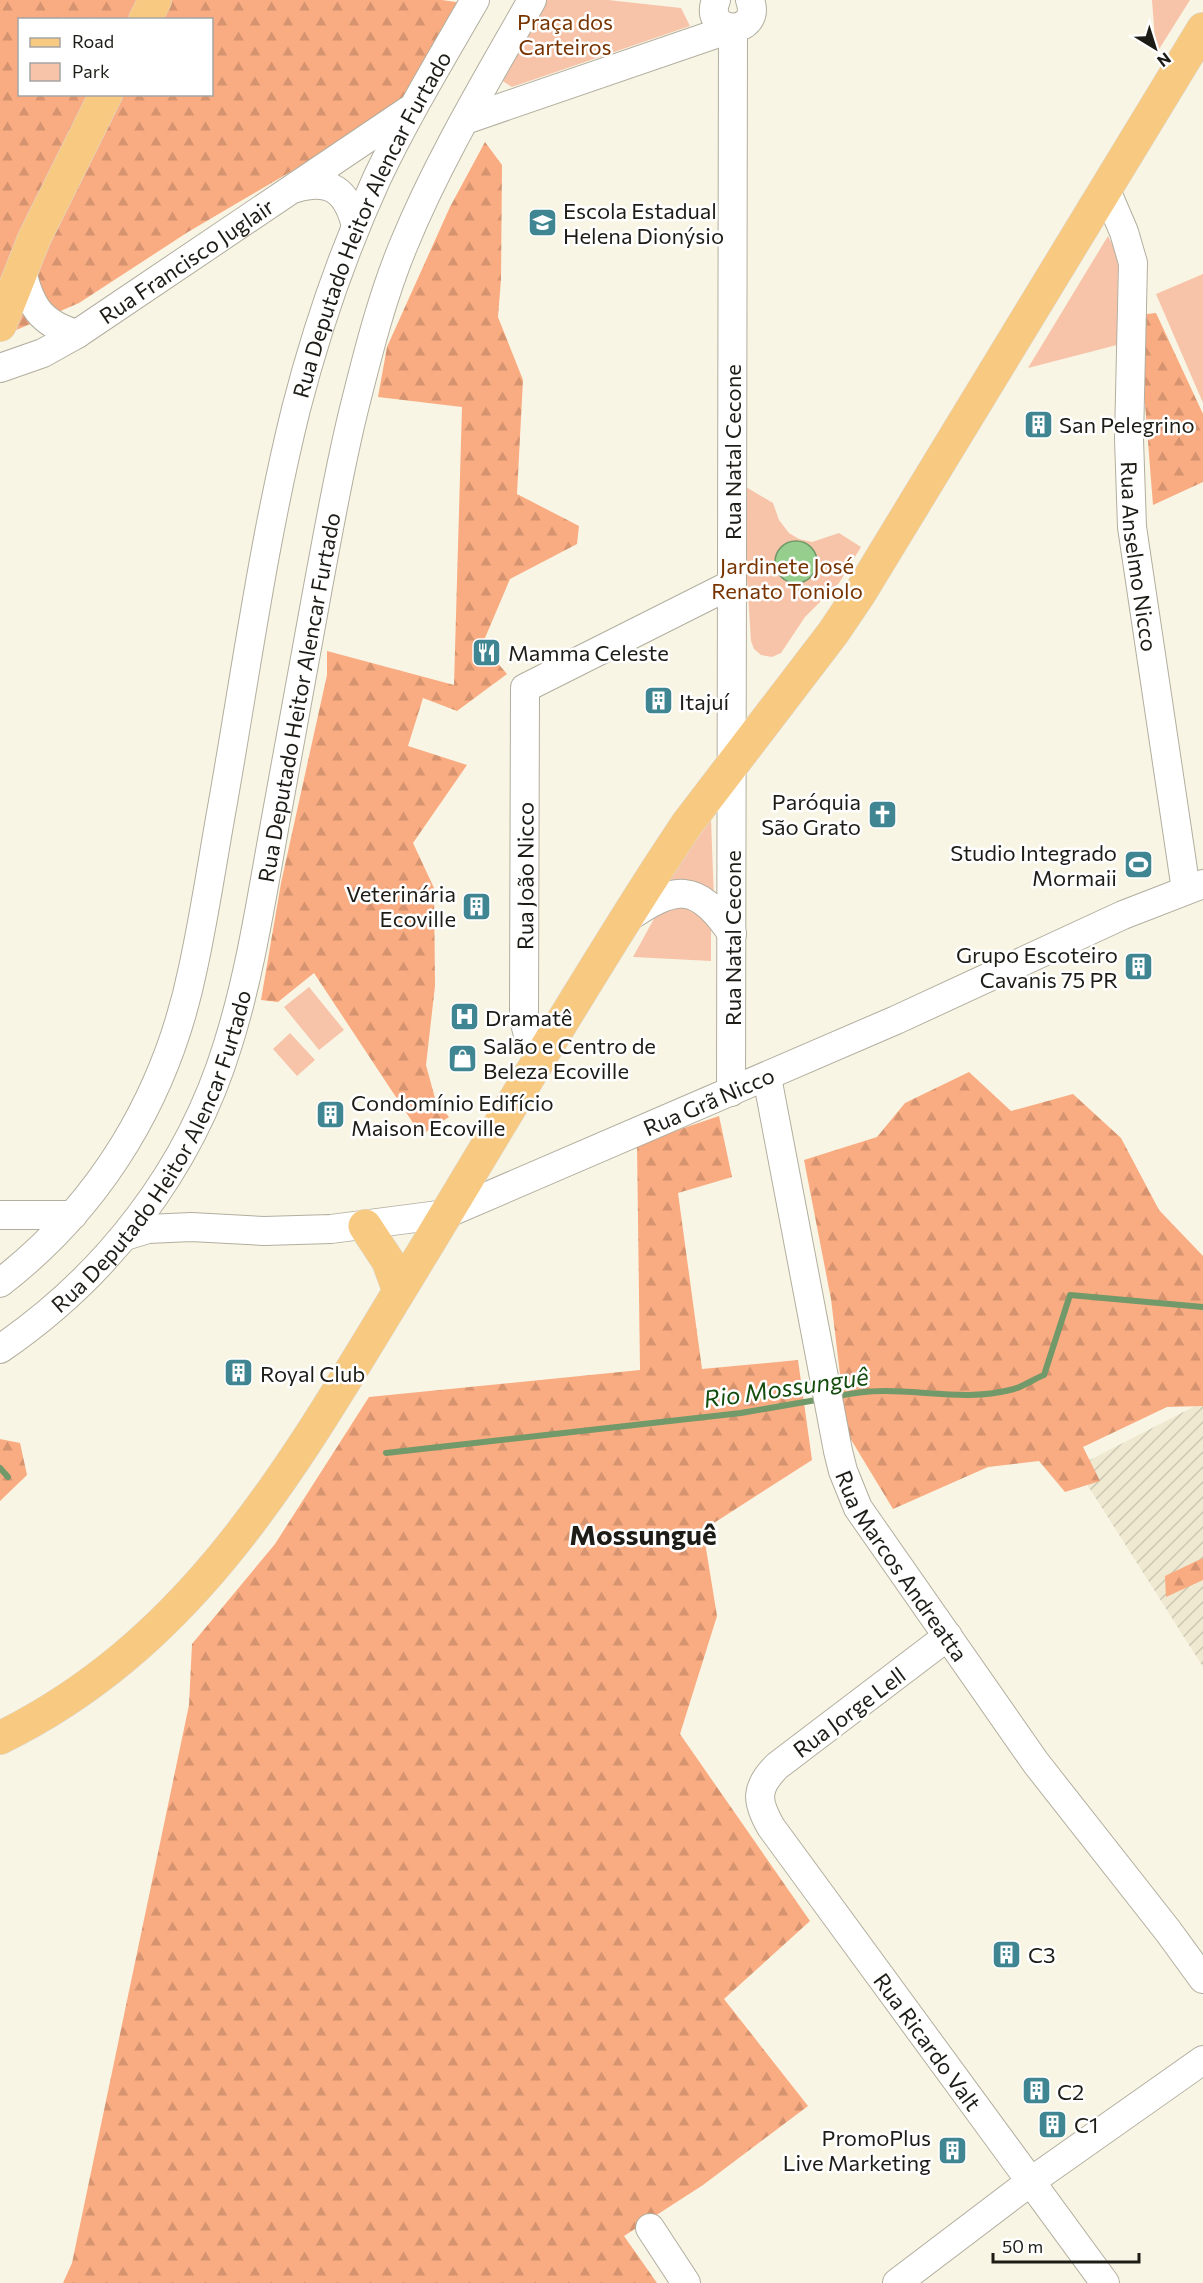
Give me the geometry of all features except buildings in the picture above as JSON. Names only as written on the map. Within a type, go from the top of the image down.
[{"type":"main road","points":[[146,18],[156,0]]},
{"type":"main road","points":[[0,1738],[75,1694],[141,1644],[214,1570],[260,1511],[399,1291],[539,1059],[687,824],[860,593],[1203,29]]},
{"type":"main road","points":[[0,325],[21,268],[54,195],[105,96]]},
{"type":"main road","points":[[365,1226],[388,1260],[399,1291]]},
{"type":"street","name":"Rua Deputado Heitor Alencar Furtado","points":[[0,1283],[24,1265],[95,1189],[134,1132],[162,1072],[185,1001],[195,959],[273,518],[296,411],[327,308],[356,226],[381,170],[414,107],[475,0]]},
{"type":"street","name":"Rua Deputado Heitor Alencar Furtado","points":[[0,1349],[50,1311],[81,1283],[125,1236],[167,1178],[210,1093],[227,1048],[246,980],[337,487],[355,403],[373,338],[402,248],[435,176],[532,0]]},
{"type":"street","points":[[716,0],[713,8],[716,20],[732,28]]},
{"type":"street","points":[[465,120],[739,27],[749,20],[759,3]]},
{"type":"street","name":"Rua Natal Cecone","points":[[731,1092],[732,28]]},
{"type":"street","name":"Rua Francisco Juglair","points":[[0,368],[43,353],[77,334],[414,107]]},
{"type":"street","name":"Rua Francisco Juglair","points":[[296,188],[312,183],[324,184],[335,189],[344,197],[352,210],[356,226]]},
{"type":"street","name":"Rua Anselmo Nicco","points":[[1106,190],[1124,232],[1133,263],[1129,439],[1132,528],[1194,887]]},
{"type":"street","name":"Rua Francisco Juglair","points":[[21,268],[27,293],[39,312],[54,326],[77,334]]},
{"type":"street","name":"Rua João Nicco","points":[[539,1059],[525,1027],[524,1013],[525,688],[732,584]]},
{"type":"street","name":"Rua Grã Nicco","points":[[125,1236],[148,1229],[191,1227],[296,1231],[365,1226],[446,1214],[896,1020],[1097,926],[1194,887]]},
{"type":"street","points":[[626,919],[660,898],[675,893],[687,893],[709,904],[732,934]]},
{"type":"street","name":"Rua Marcos Andreatta","points":[[767,1077],[843,1472],[858,1508],[1059,1794],[1168,1930],[1203,1979]]},
{"type":"street","points":[[167,1178],[169,1198],[173,1208],[191,1227]]},
{"type":"street","points":[[0,1217],[73,1215]]},
{"type":"street","points":[[0,1217],[18,1236],[24,1265]]},
{"type":"street","name":"Rua Jorge Lell","points":[[760,1794],[763,1784],[777,1766],[948,1636]]},
{"type":"street","name":"Rua Ricardo Valt","points":[[760,1794],[760,1804],[771,1827],[1105,2283]]},
{"type":"street","points":[[897,2283],[1030,2182],[1203,2060]]},
{"type":"street","points":[[650,2228],[686,2283]]},
{"type":"shaded area","points":[[796,541],[804,542],[811,547],[816,554],[816,570],[811,577],[804,582],[796,583],[788,582],[781,577],[776,570],[775,562],[776,554],[781,547],[788,542]]},
{"type":"shaded area","points":[[1203,1402],[1203,1667],[1076,1467]]},
{"type":"green space","points":[[0,0],[442,0],[469,4],[404,105],[188,232],[79,303],[0,337]]},
{"type":"green space","name":"Praça dos Carteiros","points":[[546,0],[608,0],[681,8],[690,26],[512,87],[501,80]]},
{"type":"green space","points":[[1152,0],[1190,0],[1156,54]]},
{"type":"green space","points":[[485,142],[502,165],[501,279],[498,317],[523,380],[517,494],[579,526],[577,544],[510,579],[482,645],[507,674],[457,711],[423,698],[408,746],[467,765],[413,843],[434,888],[435,986],[426,1065],[436,1102],[449,1117],[421,1135],[314,973],[278,1002],[261,1000],[281,883],[327,675],[327,651],[454,685],[462,407],[378,397],[387,347],[450,207]]},
{"type":"green space","points":[[1108,236],[1117,254],[1117,345],[1028,368]]},
{"type":"green space","points":[[1203,274],[1203,403],[1156,294]]},
{"type":"green space","points":[[1156,313],[1203,414],[1203,482],[1153,505],[1138,315]]},
{"type":"green space","name":"Jardinete José Renato Toniolo","points":[[741,484],[773,503],[779,520],[789,533],[799,539],[812,542],[839,533],[861,547],[839,583],[805,617],[781,653],[772,657],[761,655],[754,649],[751,641]]},
{"type":"green space","points":[[711,819],[714,900],[666,884]]},
{"type":"green space","points":[[669,904],[694,905],[711,926],[711,961],[633,957],[656,915]]},
{"type":"green space","points":[[309,987],[344,1030],[319,1050],[284,1007]]},
{"type":"green space","points":[[290,1033],[315,1060],[297,1076],[273,1049]]},
{"type":"green space","points":[[969,1072],[1011,1111],[1073,1094],[1121,1138],[1159,1210],[1203,1256],[1203,1406],[1167,1407],[1083,1447],[1100,1481],[1065,1492],[1039,1461],[988,1467],[893,1509],[847,1433],[831,1299],[804,1160],[877,1137],[905,1103]]},
{"type":"green space","points":[[719,1116],[732,1177],[678,1193],[702,1369],[798,1360],[812,1460],[703,1530],[717,1616],[680,1734],[810,1921],[724,1999],[808,2106],[703,2185],[624,2236],[657,2283],[63,2283],[72,2263],[189,1705],[192,1644],[275,1544],[369,1397],[640,1370],[637,1144]]},
{"type":"green space","points":[[0,1439],[20,1443],[27,1475],[0,1501]]},
{"type":"green space","points":[[1203,1558],[1203,1580],[1166,1597],[1165,1576]]},
{"type":"waterway","name":"Rio Mossunguê","points":[[835,1397],[879,1391],[966,1395],[998,1393],[1022,1386],[1044,1375],[1070,1295],[1203,1307]]},
{"type":"waterway","name":"Rio Mossunguê","points":[[386,1453],[741,1413],[822,1399]]},
{"type":"waterway","name":"Rio Mossunguê","points":[[0,1468],[8,1477]]},
{"type":"place","name":"Escola Estadual Helena Dionýsio","points":[[542,223]]},
{"type":"place","name":"San Pelegrino","points":[[1038,424]]},
{"type":"place","name":"Mamma Celeste","points":[[487,652]]},
{"type":"place","name":"Itajuí","points":[[658,701]]},
{"type":"place","name":"Paróquia São Grato","points":[[882,814]]},
{"type":"place","name":"Studio Integrado Mormaii","points":[[1138,865]]},
{"type":"place","name":"Veterinária Ecoville","points":[[477,906]]},
{"type":"place","name":"Grupo Escoteiro Cavanis 75 PR","points":[[1139,967]]},
{"type":"place","name":"Dramatê","points":[[464,1017]]},
{"type":"place","name":"Salão e Centro de Beleza Ecoville","points":[[462,1058]]},
{"type":"place","name":"Condomínio Edifício Maison Ecoville","points":[[330,1115]]},
{"type":"place","name":"Royal Club","points":[[239,1373]]},
{"type":"place","name":"C3","points":[[1007,1954]]},
{"type":"place","name":"C2","points":[[1036,2091]]},
{"type":"place","name":"C1","points":[[1053,2124]]},
{"type":"place","name":"PromoPlus Live Marketing","points":[[952,2150]]},
{"type":"district","name":"Mossunguê","points":[[643,1534]]}]
